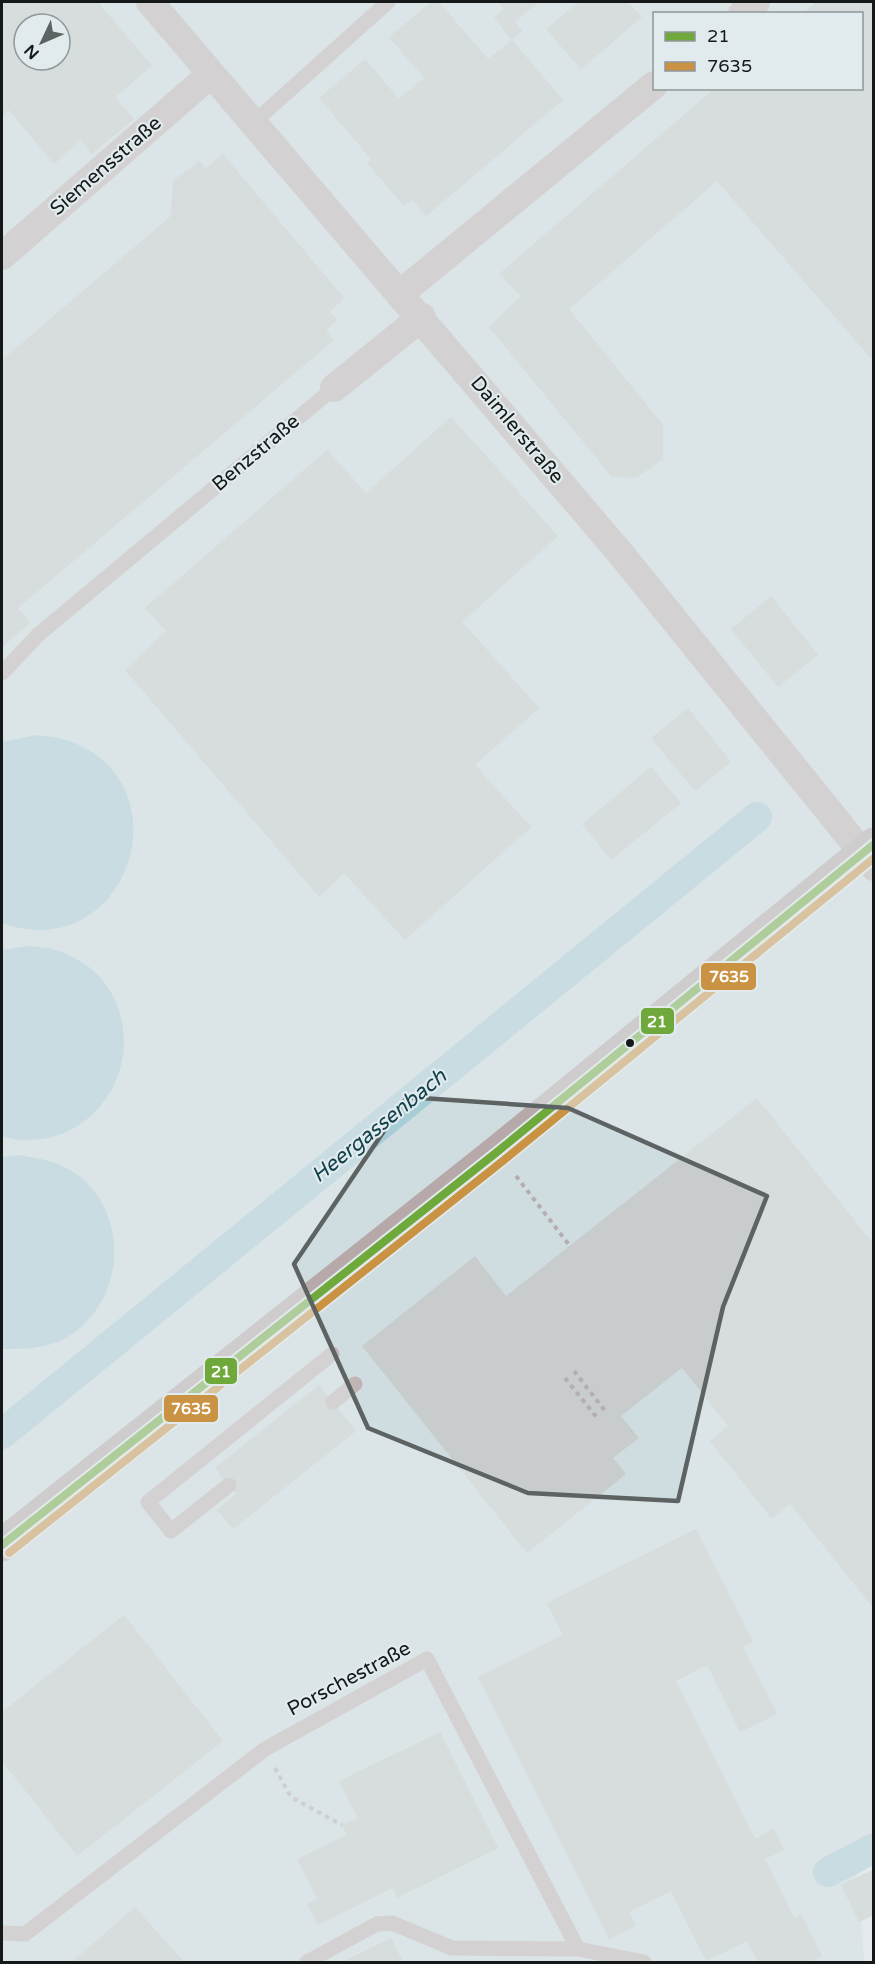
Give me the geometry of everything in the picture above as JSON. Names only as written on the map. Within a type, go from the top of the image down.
[{"type":"main road","points":[[2,1545],[870,855]]},
{"type":"street","name":"Daimlerstraße","points":[[150,2],[252,124],[422,317],[870,855]]},
{"type":"street","points":[[744,12],[756,2]]},
{"type":"street","name":"Siemensstraße","points":[[2,256],[210,75]]},
{"type":"street","points":[[401,293],[653,86]]},
{"type":"street","name":"Benzstraße","points":[[334,388],[422,317]]},
{"type":"lane","points":[[252,124],[388,2]]},
{"type":"lane","name":"Benzstraße","points":[[2,674],[39,634],[334,388]]},
{"type":"lane","points":[[229,1485],[171,1532],[148,1502],[332,1354]]},
{"type":"lane","points":[[333,1402],[356,1384]]},
{"type":"lane","name":"Porschestraße","points":[[2,1933],[25,1934],[265,1749],[427,1659],[578,1949]]},
{"type":"lane","points":[[308,1962],[377,1924],[392,1923],[452,1948],[578,1949],[644,1962]]},
{"type":"path","points":[[523,1184],[570,1245]]},
{"type":"path","points":[[574,1371],[606,1412]]},
{"type":"path","points":[[565,1378],[598,1419]]},
{"type":"path","points":[[265,1749],[291,1797],[342,1825]]},
{"type":"highlighted area","points":[[407,1097],[568,1108],[767,1196],[723,1307],[678,1501],[528,1493],[368,1428],[294,1264]]},
{"type":"shaded area","points":[[2,2],[873,2],[874,1836],[855,1850],[864,1962],[2,1962]]},
{"type":"water","points":[[37,735],[69,741],[105,763],[126,793],[133,829],[127,865],[110,896],[82,919],[46,930],[2,923],[2,742]]},
{"type":"water","points":[[27,946],[59,951],[88,967],[109,989],[121,1015],[124,1044],[119,1072],[106,1099],[85,1121],[56,1136],[29,1140],[2,1136],[2,950]]},
{"type":"water","points":[[18,1155],[41,1159],[64,1167],[78,1175],[95,1193],[107,1214],[113,1237],[114,1260],[109,1284],[99,1305],[84,1324],[64,1339],[49,1345],[2,1349],[2,1157]]},
{"type":"building","points":[[2,2],[98,2],[152,66],[115,97],[134,119],[92,154],[81,140],[54,164],[9,110],[2,116]]},
{"type":"building","points":[[431,2],[439,2],[488,59],[512,40],[563,100],[426,216],[412,200],[404,206],[367,163],[371,159],[319,98],[365,59],[399,99],[424,78],[389,37]]},
{"type":"building","points":[[498,2],[539,2],[515,22],[522,31],[512,40],[494,18],[504,9]]},
{"type":"building","points":[[579,2],[628,2],[642,17],[581,69],[546,29]]},
{"type":"building","points":[[816,2],[874,2],[874,362],[717,181],[569,309],[663,425],[663,459],[636,478],[612,477],[489,327],[521,296],[499,274],[713,90],[863,90],[863,12],[804,12]]},
{"type":"building","points":[[223,154],[344,298],[330,312],[337,320],[326,330],[334,340],[18,608],[30,623],[2,647],[2,360],[171,216],[173,181],[199,161],[206,168]]},
{"type":"building","points":[[451,417],[558,536],[462,622],[539,708],[475,765],[531,827],[405,940],[344,873],[319,897],[125,670],[166,631],[145,608],[327,450],[366,493]]},
{"type":"building","points":[[771,596],[818,655],[778,687],[731,629]]},
{"type":"building","points":[[688,708],[731,762],[695,791],[651,738]]},
{"type":"building","points":[[651,767],[681,803],[611,860],[582,824]]},
{"type":"building","points":[[757,1098],[874,1245],[874,1609],[790,1504],[772,1519],[710,1441],[728,1426],[682,1368],[621,1416],[639,1438],[613,1458],[626,1474],[527,1553],[362,1346],[475,1256],[506,1296]]},
{"type":"building","points":[[319,1385],[356,1431],[233,1529],[217,1510],[236,1494],[215,1468]]},
{"type":"building","points":[[696,1529],[753,1642],[743,1647],[777,1714],[740,1732],[707,1665],[676,1681],[755,1839],[774,1829],[784,1850],[765,1859],[794,1918],[801,1914],[822,1956],[810,1962],[758,1962],[747,1941],[706,1961],[671,1891],[629,1912],[636,1926],[609,1939],[478,1677],[563,1635],[547,1603]]},
{"type":"building","points":[[124,1615],[223,1741],[77,1856],[2,1761],[2,1712]]},
{"type":"building","points":[[440,1732],[498,1848],[397,1898],[393,1888],[318,1925],[307,1904],[317,1899],[297,1859],[347,1835],[342,1825],[358,1818],[339,1781]]},
{"type":"building","points":[[874,1869],[874,1915],[859,1922],[841,1885]]},
{"type":"building","points":[[135,1907],[184,1962],[72,1962]]},
{"type":"building","points":[[391,1938],[403,1962],[342,1962]]},
{"type":"waterway","name":"Heergassenbach","points":[[2,1434],[757,817]]},
{"type":"waterway","points":[[828,1872],[874,1848]]},
{"type":"transit line","name":"21","points":[[2,1545],[497,1152],[874,844]]},
{"type":"transit line","name":"7635","points":[[9,1553],[504,1160],[874,858]]}]
